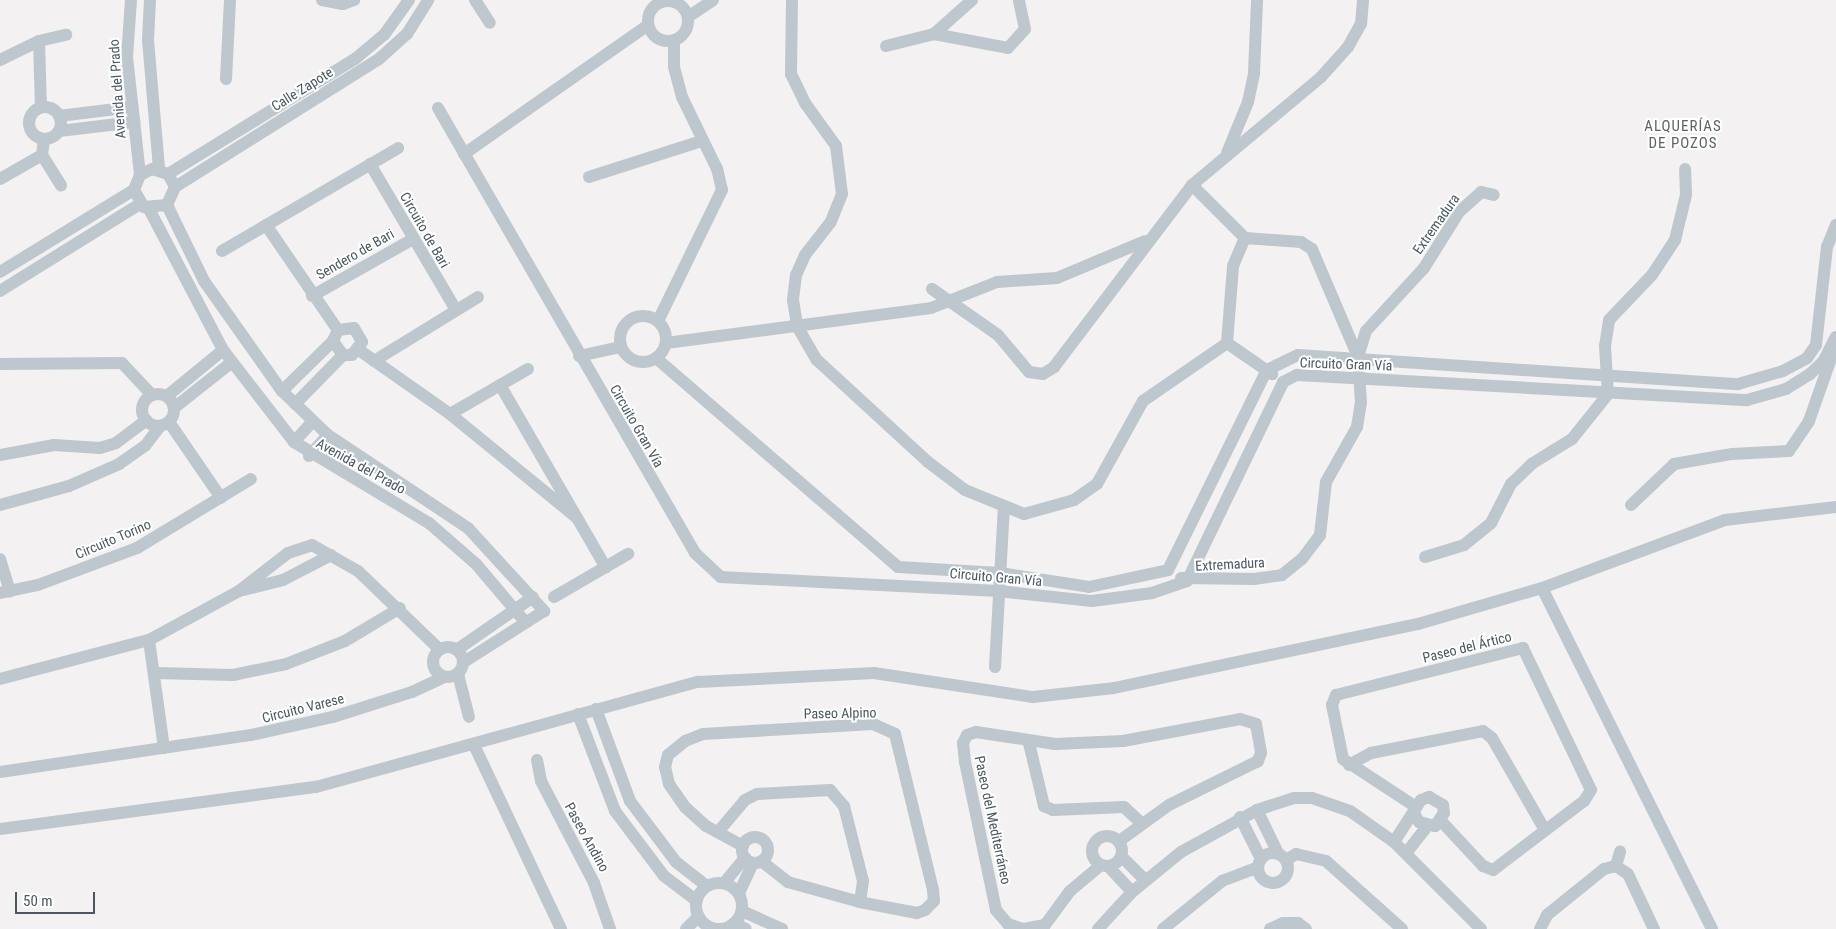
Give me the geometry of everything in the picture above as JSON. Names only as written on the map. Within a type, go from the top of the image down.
[{"type":"street","name":"Avenida del Prado","points":[[131,0],[127,57],[140,175],[134,190],[223,350],[294,442],[309,456],[358,478],[429,523],[476,564],[526,623],[544,611],[533,596],[468,528],[328,435],[294,404],[282,391],[204,281],[167,206]]},
{"type":"street","points":[[0,291],[144,207],[167,206],[175,187],[164,172],[148,40],[150,0]]},
{"type":"street","points":[[226,79],[230,0]]},
{"type":"street","points":[[322,0],[343,4],[354,0]]},
{"type":"street","name":"Calle Zapote","points":[[164,172],[356,59],[384,35],[409,0]]},
{"type":"street","name":"Calle Zapote","points":[[175,187],[379,59],[407,34],[428,0]]},
{"type":"street","points":[[475,0],[490,23]]},
{"type":"street","points":[[688,17],[713,0]]},
{"type":"street","points":[[792,0],[792,74],[805,104],[836,146],[842,194],[830,223],[805,255],[796,274],[793,300],[797,326],[824,366],[928,462],[965,490],[1004,508],[1024,514],[1047,510],[1074,500],[1097,484],[1144,401],[1227,343]]},
{"type":"street","points":[[886,46],[934,34],[1008,48],[1025,29],[1019,0]]},
{"type":"street","points":[[1227,153],[1248,102],[1254,73],[1257,0]]},
{"type":"street","points":[[932,289],[953,300],[998,335],[1029,372],[1043,374],[1066,354],[1146,241],[1192,185],[1227,153],[1321,77],[1348,47],[1361,24],[1363,0]]},
{"type":"street","points":[[934,34],[970,1]]},
{"type":"street","points":[[464,154],[648,25],[656,5],[681,2],[688,17],[686,29],[674,40],[674,67],[682,97],[717,169],[722,190],[658,321]]},
{"type":"street","points":[[648,25],[658,38],[674,40]]},
{"type":"street","points":[[0,60],[39,41],[66,35]]},
{"type":"street","points":[[39,41],[41,107],[29,122],[31,132],[44,139]]},
{"type":"street","points":[[41,107],[52,108],[60,116],[59,131]]},
{"type":"street","points":[[60,116],[132,107]]},
{"type":"street","name":"Circuito Gran Vía","points":[[438,108],[579,356],[706,568],[721,578],[998,590],[1092,602],[1152,593],[1186,581],[1249,448],[1283,382],[1297,375],[1608,394],[1747,400],[1786,390],[1810,374],[1833,343]]},
{"type":"street","points":[[44,139],[59,131],[134,122]]},
{"type":"street","points":[[44,139],[42,155],[61,185]]},
{"type":"street","points":[[589,177],[702,141]]},
{"type":"street","points":[[222,251],[398,148]]},
{"type":"street","points":[[0,179],[42,155]]},
{"type":"street","name":"Circuito de Bari","points":[[370,164],[456,310]]},
{"type":"street","points":[[1425,558],[1464,545],[1491,523],[1511,484],[1533,463],[1572,439],[1608,394],[1609,320],[1652,275],[1675,240],[1686,195],[1685,169]]},
{"type":"street","points":[[140,175],[164,172]]},
{"type":"street","points":[[1192,185],[1245,238],[1301,242],[1312,249],[1358,357]]},
{"type":"street","points":[[0,272],[134,190]]},
{"type":"street","name":"Extremadura","points":[[1168,570],[1186,581],[1282,575],[1302,559],[1320,535],[1326,482],[1336,458],[1357,427],[1361,403],[1357,378],[1358,357],[1366,331],[1424,268],[1464,206],[1481,192],[1494,195]]},
{"type":"street","points":[[266,225],[312,296],[335,335],[343,355]]},
{"type":"street","points":[[1632,506],[1674,464],[1732,454],[1789,451],[1809,421],[1831,361],[1833,343],[1816,345],[1820,289],[1836,225]]},
{"type":"street","name":"Sendero de Bari","points":[[312,296],[413,238]]},
{"type":"street","points":[[1227,343],[1233,266],[1245,238]]},
{"type":"street","points":[[656,358],[666,343],[931,308],[997,282],[1057,278],[1146,241]]},
{"type":"street","points":[[374,361],[478,297]]},
{"type":"street","points":[[666,343],[658,321],[647,316],[630,320],[620,335],[621,347],[633,360],[656,358],[898,567],[897,586]]},
{"type":"street","points":[[1345,326],[1366,331]]},
{"type":"street","points":[[282,391],[335,335],[354,328],[360,334],[359,350]]},
{"type":"street","points":[[1227,343],[1283,382]]},
{"type":"street","name":"Circuito Gran Vía","points":[[1267,370],[1298,355],[1358,357],[1607,378],[1738,384],[1783,371],[1807,358],[1816,345]]},
{"type":"street","points":[[579,356],[621,347]]},
{"type":"street","points":[[0,364],[122,362],[152,395],[167,396],[223,350]]},
{"type":"street","points":[[359,350],[450,414],[577,518]]},
{"type":"street","points":[[294,404],[343,355],[359,350]]},
{"type":"street","points":[[0,505],[68,486],[119,464],[145,446],[164,424],[174,408],[232,362]]},
{"type":"street","points":[[450,414],[528,370]]},
{"type":"street","points":[[1168,570],[1267,370]]},
{"type":"street","points":[[500,386],[606,568]]},
{"type":"street","points":[[146,420],[142,406],[152,395]]},
{"type":"street","points":[[167,396],[174,408]]},
{"type":"street","points":[[146,420],[164,424],[221,498]]},
{"type":"street","points":[[0,455],[47,445],[100,448],[116,443],[146,420]]},
{"type":"street","points":[[294,442],[314,421]]},
{"type":"street","points":[[309,456],[328,435]]},
{"type":"street","points":[[1233,441],[1249,448]]},
{"type":"street","name":"Circuito Torino","points":[[0,559],[5,592],[38,585],[137,548],[251,478]]},
{"type":"street","points":[[0,829],[316,787],[698,682],[874,673],[1034,697],[1114,688],[1418,624],[1542,588],[1725,520],[1836,506]]},
{"type":"street","points":[[995,667],[1004,508]]},
{"type":"street","points":[[0,679],[150,640],[239,591],[299,548],[312,545],[331,555],[400,608],[440,649],[458,649],[533,596]]},
{"type":"street","points":[[554,597],[628,554]]},
{"type":"street","points":[[239,591],[283,580],[331,555]]},
{"type":"street","name":"Circuito Gran Vía","points":[[898,567],[1000,573],[1089,587],[1168,570]]},
{"type":"street","points":[[1542,588],[1712,929]]},
{"type":"street","points":[[156,673],[233,675],[286,664],[345,641],[400,608]]},
{"type":"street","points":[[469,717],[458,674],[464,662],[526,623]]},
{"type":"street","points":[[150,640],[156,673],[164,748]]},
{"type":"street","name":"Paseo del Ártico","points":[[1349,765],[1338,748],[1332,705],[1336,695],[1523,648],[1591,790],[1584,801],[1545,830],[1505,865],[1493,870],[1483,866],[1441,821]]},
{"type":"street","points":[[440,649],[433,662],[444,677]]},
{"type":"street","points":[[458,649],[464,662]]},
{"type":"street","name":"Circuito Varese","points":[[0,772],[164,748],[333,717],[412,692],[444,677],[458,674]]},
{"type":"street","points":[[596,709],[630,801],[676,862],[707,886]]},
{"type":"street","points":[[578,714],[615,811],[664,876],[697,901]]},
{"type":"street","name":"Paseo del Mediterráneo","points":[[1119,842],[1140,822],[1258,760],[1261,753],[1256,724],[1240,719],[1123,741],[1029,743],[976,732],[963,743],[996,910],[1008,924],[1023,929],[1045,925],[1070,891],[1104,865],[1121,856]]},
{"type":"street","name":"Paseo Alpino","points":[[873,724],[886,727],[898,739],[934,901],[916,913],[860,902],[788,882],[750,857],[718,832],[685,807],[669,784],[665,767],[668,755],[685,741],[703,734],[873,724]]},
{"type":"street","points":[[1427,826],[1416,811],[1349,765],[1371,753],[1483,731],[1492,738],[1545,830]]},
{"type":"street","points":[[1029,743],[1044,806],[1053,810],[1124,807],[1140,822]]},
{"type":"street","points":[[474,745],[561,929]]},
{"type":"street","name":"Paseo Andino","points":[[537,760],[541,781],[594,882],[610,929]]},
{"type":"street","points":[[718,832],[745,800],[757,794],[830,790],[844,806],[863,881],[860,902]]},
{"type":"street","points":[[1098,929],[1132,892],[1181,852],[1240,817],[1294,798],[1325,800],[1350,811],[1407,852],[1481,929]]},
{"type":"street","points":[[1394,842],[1416,811],[1421,800],[1437,799],[1443,805],[1441,821],[1427,826],[1407,852]]},
{"type":"street","points":[[1240,817],[1265,881],[1272,883],[1286,875],[1282,857],[1257,810]]},
{"type":"street","points":[[1132,892],[1092,854],[1093,844],[1105,836],[1119,842],[1121,856],[1145,880]]},
{"type":"street","points":[[1616,866],[1620,852]]},
{"type":"street","points":[[1163,929],[1222,881],[1259,863],[1296,854],[1326,861],[1402,929]]},
{"type":"street","points":[[750,857],[739,893],[742,911],[740,926],[720,929],[707,928],[699,916],[697,901],[707,886],[724,883],[750,857]]},
{"type":"street","points":[[1539,929],[1547,915],[1604,869],[1616,866],[1628,874],[1654,929]]},
{"type":"street","points":[[724,883],[739,893]]},
{"type":"street","points":[[742,911],[782,929]]},
{"type":"street","points":[[686,929],[699,916]]},
{"type":"street","points":[[1270,929],[1283,923],[1298,923],[1306,929]]},
{"type":"district","name":"ALQUERÍAS DE POZOS","points":[[1683,134]]}]
